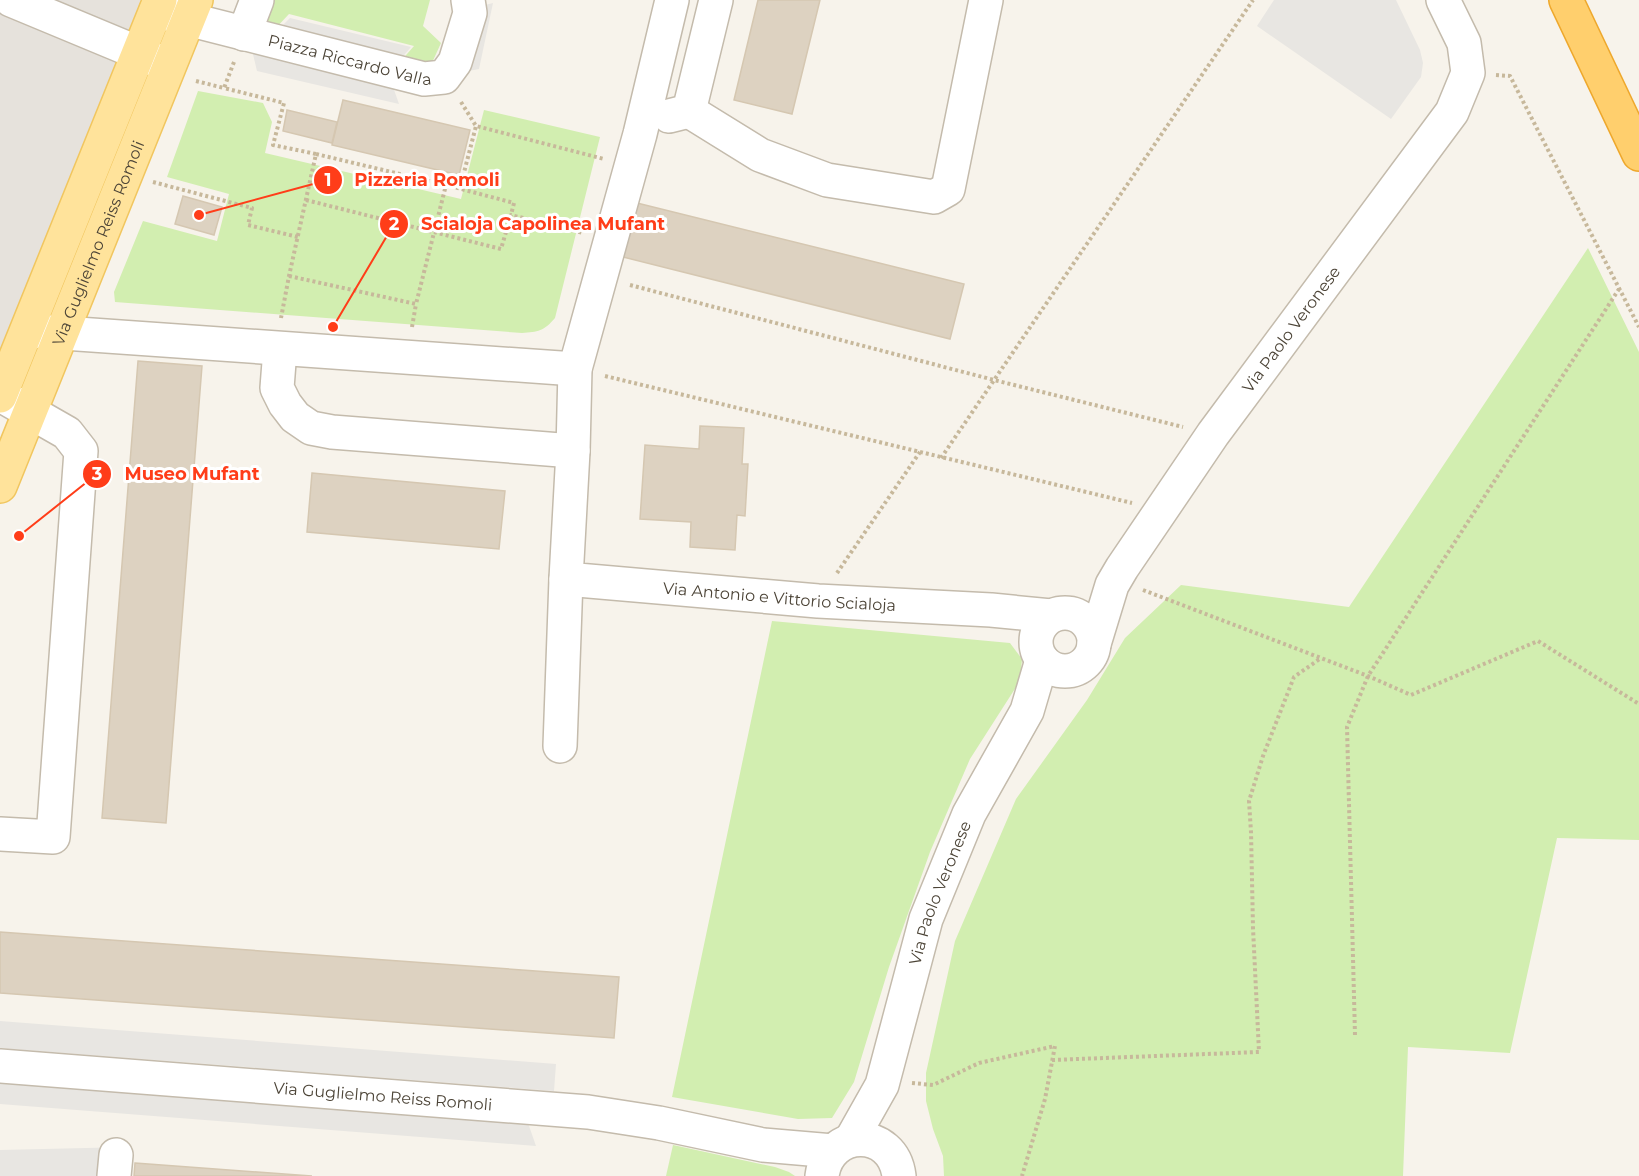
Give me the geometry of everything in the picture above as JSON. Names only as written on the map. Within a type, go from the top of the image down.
[{"type":"highway","points":[[1566,0],[1639,154]]},
{"type":"main road","name":"Via Guglielmo Reiss Romoli","points":[[0,395],[158,5]]},
{"type":"main road","name":"Via Guglielmo Reiss Romoli","points":[[0,486],[61,333],[181,73],[192,10]]},
{"type":"street","points":[[11,0],[139,53],[181,73]]},
{"type":"street","name":"Piazza Riccardo Valla","points":[[257,0],[244,34],[424,79],[444,77],[455,62],[470,13],[468,0]]},
{"type":"street","points":[[560,746],[575,369],[640,134],[672,0]]},
{"type":"street","points":[[689,111],[716,0]]},
{"type":"street","points":[[640,134],[664,117],[689,111],[760,154],[827,180],[933,197],[948,189],[986,0]]},
{"type":"street","points":[[1443,0],[1464,43],[1468,74]]},
{"type":"street","points":[[158,5],[192,10],[244,34]]},
{"type":"street","name":"Via Paolo Veronese","points":[[1052,640],[1082,666],[1088,660],[1094,644],[1127,587],[1161,510],[1213,434],[1452,112],[1468,74]]},
{"type":"street","points":[[27,330],[575,369]]},
{"type":"street","points":[[280,349],[277,388],[295,417],[311,428],[332,432],[573,451]]},
{"type":"street","points":[[0,395],[67,433],[81,451],[53,837],[0,834]]},
{"type":"street","name":"Via Antonio e Vittorio Scialoja","points":[[566,579],[818,601],[992,610],[1052,640]]},
{"type":"street","name":"Via Paolo Veronese","points":[[892,1162],[894,1083],[926,919],[969,813],[1027,711],[1052,640],[1127,587]]},
{"type":"street","name":"Via Guglielmo Reiss Romoli","points":[[0,1066],[588,1112],[659,1123],[763,1145]]},
{"type":"street","name":"Via Paolo Veronese","points":[[835,1156],[894,1083]]},
{"type":"street","points":[[763,1145],[835,1156],[863,1139],[874,1142],[892,1162]]},
{"type":"street","points":[[763,1145],[807,1176]]},
{"type":"path","points":[[941,458],[1253,0]]},
{"type":"path","points":[[224,88],[244,34]]},
{"type":"path","points":[[181,73],[224,88],[284,103],[273,145],[460,188],[514,203],[501,249],[306,200]]},
{"type":"path","points":[[1468,74],[1510,76],[1639,327]]},
{"type":"path","points":[[444,77],[476,126],[631,166]]},
{"type":"path","points":[[460,188],[476,126]]},
{"type":"path","points":[[280,349],[282,311],[316,154]]},
{"type":"path","points":[[151,182],[252,208],[248,225],[298,237]]},
{"type":"path","points":[[289,276],[416,304],[446,185]]},
{"type":"path","points":[[511,215],[610,239]]},
{"type":"path","points":[[600,277],[994,381],[1213,434]]},
{"type":"path","points":[[1355,1035],[1347,727],[1368,676],[1619,289]]},
{"type":"path","points":[[575,369],[1161,510]]},
{"type":"path","points":[[818,601],[920,452]]},
{"type":"path","points":[[1127,587],[1321,658],[1412,695],[1538,641],[1639,704]]},
{"type":"path","points":[[1052,1060],[1259,1052],[1248,801],[1294,677],[1321,658]]},
{"type":"path","points":[[894,1083],[933,1085],[979,1063],[1055,1046],[1045,1099],[1022,1176]]},
{"type":"shaded area","points":[[0,0],[144,0],[0,366]]},
{"type":"shaded area","points":[[1274,0],[1396,0],[1420,50],[1423,63],[1421,77],[1391,119],[1257,26]]},
{"type":"shaded area","points":[[493,3],[479,69],[458,73],[473,8]]},
{"type":"shaded area","points":[[290,18],[411,47],[398,62],[276,32]]},
{"type":"shaded area","points":[[252,50],[392,84],[399,104],[257,71]]},
{"type":"shaded area","points":[[0,1021],[556,1064],[554,1091],[0,1048]]},
{"type":"shaded area","points":[[0,1083],[528,1123],[536,1146],[0,1104]]},
{"type":"shaded area","points":[[129,1147],[127,1176],[0,1176],[0,1150]]},
{"type":"green space","points":[[262,0],[430,0],[423,26],[441,43],[431,65],[400,62],[414,46],[289,14],[273,31],[264,27]]},
{"type":"green space","points":[[198,91],[263,103],[272,122],[265,153],[461,199],[484,110],[600,137],[555,318],[540,330],[522,333],[115,302],[114,292],[143,221],[217,241],[229,194],[167,177]]},
{"type":"green space","points":[[1588,248],[1639,352],[1639,840],[1557,838],[1510,1053],[1408,1047],[1403,1176],[944,1176],[943,1156],[926,1101],[926,1073],[955,941],[1016,799],[1087,700],[1125,638],[1181,585],[1349,607]]},
{"type":"green space","points":[[772,621],[1010,643],[1022,659],[1020,681],[970,759],[930,852],[889,967],[854,1082],[832,1118],[798,1119],[672,1097]]},
{"type":"green space","points":[[673,1145],[775,1167],[795,1176],[666,1176]]},
{"type":"building","points":[[758,0],[820,0],[792,114],[734,100]]},
{"type":"building","points":[[343,100],[470,130],[459,175],[332,145]]},
{"type":"building","points":[[287,110],[337,122],[332,143],[283,131]]},
{"type":"building","points":[[183,196],[222,207],[214,235],[175,224]]},
{"type":"building","points":[[633,202],[964,284],[950,339],[619,256]]},
{"type":"building","points":[[138,361],[202,366],[166,823],[102,818]]},
{"type":"building","points":[[700,426],[744,428],[742,464],[748,464],[745,516],[737,515],[735,550],[690,547],[691,522],[640,519],[645,445],[699,449]]},
{"type":"building","points":[[312,473],[505,491],[499,549],[307,532]]},
{"type":"building","points":[[0,932],[619,977],[614,1038],[0,993]]},
{"type":"building","points":[[135,1163],[312,1176],[134,1176]]},
{"type":"place","name":"Pizzeria Romoli","points":[[199,215]]},
{"type":"place","name":"Scialoja Capolinea Mufant","points":[[333,327]]},
{"type":"place","name":"Museo Mufant","points":[[19,536]]}]
